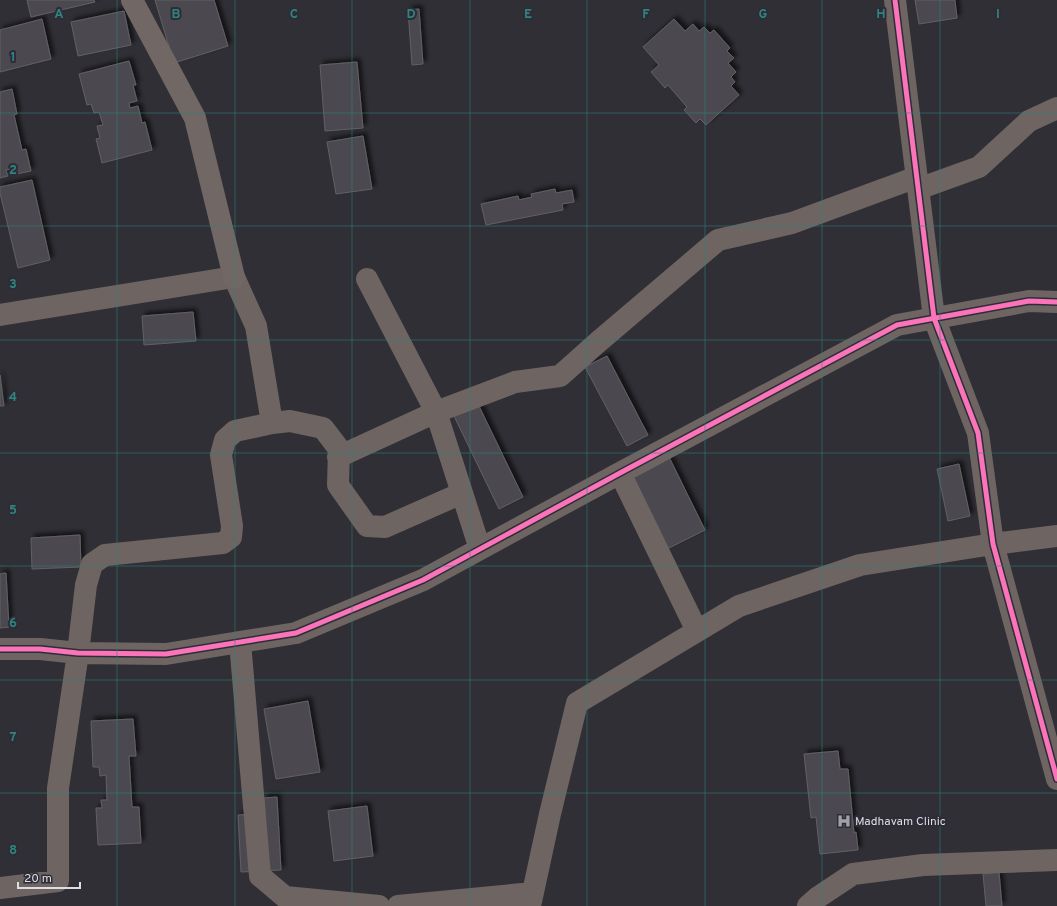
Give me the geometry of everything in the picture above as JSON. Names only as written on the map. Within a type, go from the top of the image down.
[{"type":"street","points":[[132,0],[195,118],[234,277],[256,326],[272,423]]},
{"type":"street","points":[[895,0],[934,318],[978,433],[993,544],[1057,779]]},
{"type":"street","points":[[338,457],[436,412],[515,382],[560,376],[718,240],[792,223],[917,183],[979,167],[1029,121],[1057,108]]},
{"type":"street","points":[[0,315],[234,277]]},
{"type":"street","points":[[367,279],[436,412],[480,549]]},
{"type":"street","points":[[0,650],[40,649],[78,652],[166,654],[296,633],[423,580],[897,325],[1029,301],[1057,302]]},
{"type":"street","points":[[0,888],[58,881],[58,788],[78,652],[86,585],[92,564],[105,555],[223,543],[231,537],[232,526],[222,455],[225,440],[235,431],[272,423],[290,421],[323,428],[339,449],[338,485],[367,526],[385,527],[462,493]]},
{"type":"street","points":[[620,473],[697,631]]},
{"type":"street","points":[[398,906],[531,899],[577,703],[739,606],[860,565],[993,544],[1057,536]]},
{"type":"street","points":[[240,642],[260,876],[285,897],[379,906]]},
{"type":"street","points":[[808,906],[817,898],[853,874],[924,865],[1057,860]]},
{"type":"building","points":[[27,0],[94,0],[95,2],[31,17]]},
{"type":"building","points":[[155,0],[214,0],[228,46],[174,63]]},
{"type":"building","points":[[915,0],[955,0],[957,18],[919,24]]},
{"type":"building","points":[[419,9],[423,64],[412,65],[408,10]]},
{"type":"building","points":[[124,11],[131,45],[78,56],[71,22]]},
{"type":"building","points":[[42,19],[51,59],[0,72],[0,30]]},
{"type":"building","points":[[674,19],[685,31],[693,24],[699,31],[704,27],[710,33],[714,30],[730,48],[727,51],[734,58],[728,63],[736,72],[731,77],[735,82],[731,86],[739,95],[706,125],[700,119],[696,123],[684,110],[687,107],[668,85],[665,88],[651,72],[659,65],[643,47]]},
{"type":"building","points":[[129,61],[136,85],[133,85],[137,101],[129,103],[130,108],[138,106],[142,123],[145,122],[152,150],[102,163],[96,139],[100,138],[97,126],[103,125],[99,112],[94,113],[91,104],[87,105],[79,74]]},
{"type":"building","points":[[357,62],[363,128],[325,131],[320,65]]},
{"type":"building","points":[[12,89],[17,114],[14,115],[22,150],[26,149],[31,171],[16,174],[15,168],[6,170],[8,176],[0,178],[0,92]]},
{"type":"building","points":[[363,136],[372,189],[336,194],[327,142]]},
{"type":"building","points":[[32,180],[50,260],[18,268],[0,193],[0,187]]},
{"type":"building","points":[[555,189],[556,193],[572,190],[574,202],[562,204],[563,210],[486,225],[481,204],[518,196],[519,200],[532,197],[531,194]]},
{"type":"building","points":[[193,312],[196,341],[144,345],[142,316]]},
{"type":"building","points":[[607,356],[648,435],[627,446],[585,367]]},
{"type":"building","points":[[0,375],[4,406],[0,406]]},
{"type":"building","points":[[478,404],[523,497],[499,509],[454,416]]},
{"type":"building","points":[[667,453],[705,530],[665,550],[627,473]]},
{"type":"building","points":[[959,464],[970,516],[948,521],[937,469]]},
{"type":"building","points":[[80,535],[81,567],[32,569],[31,538]]},
{"type":"building","points":[[6,573],[9,627],[0,628],[0,574]]},
{"type":"building","points":[[308,701],[320,772],[276,779],[264,709]]},
{"type":"building","points":[[133,719],[136,756],[129,756],[132,807],[139,807],[141,843],[98,845],[96,808],[102,808],[101,800],[107,800],[106,775],[100,776],[99,767],[93,767],[91,721]]},
{"type":"building","points":[[838,751],[840,769],[848,769],[854,833],[856,832],[858,850],[820,854],[816,817],[811,818],[804,754]]},
{"type":"building","points":[[277,797],[281,870],[241,872],[238,815],[265,813],[264,798]]},
{"type":"building","points":[[367,806],[373,856],[334,861],[328,811]]},
{"type":"building","points":[[999,872],[1002,906],[986,906],[983,874]]},
{"type":"cycle path","points":[[895,0],[934,318],[978,433],[993,544],[1057,779]]},
{"type":"cycle path","points":[[0,649],[40,649],[78,653],[166,654],[296,633],[423,580],[897,325],[1029,301],[1057,302]]},
{"type":"place","name":"Madhavam Clinic","points":[[844,821]]}]
